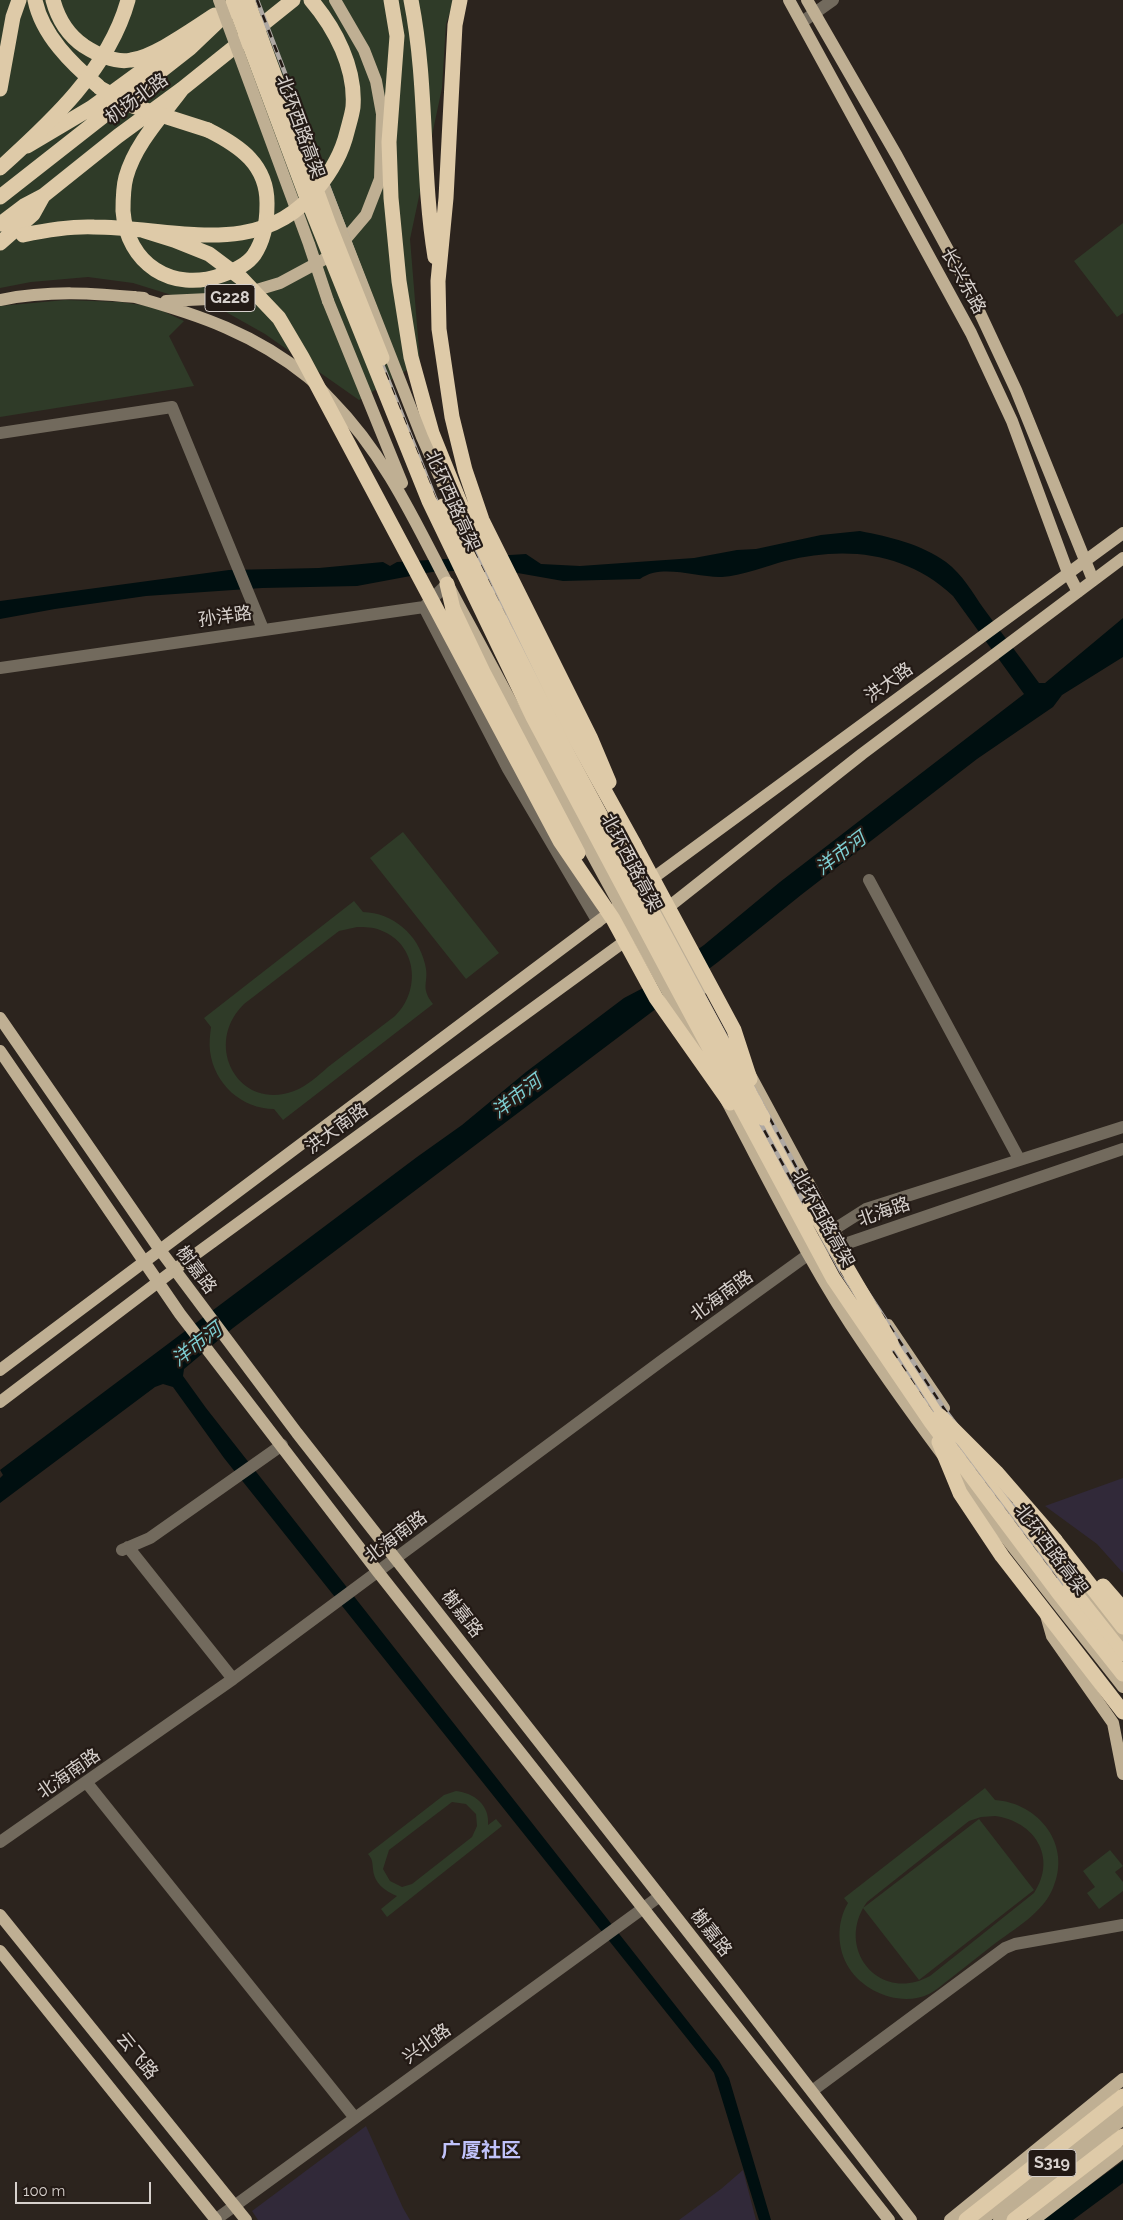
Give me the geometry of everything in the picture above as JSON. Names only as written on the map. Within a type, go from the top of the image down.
[{"type":"highway","points":[[0,24],[12,0]]},
{"type":"highway","points":[[0,88],[18,0]]},
{"type":"highway","points":[[35,0],[50,34],[77,68],[100,88],[133,106],[208,130],[233,143],[254,162],[268,197],[267,220],[253,256],[236,270],[217,277],[198,280],[176,280],[142,260],[128,239],[124,218],[123,198],[126,178],[132,160],[144,140],[182,89]]},
{"type":"highway","points":[[53,0],[57,16],[78,42],[96,54],[114,59],[132,60],[158,50],[240,0]]},
{"type":"highway","points":[[0,168],[42,130],[74,96],[98,62],[124,14],[128,0]]},
{"type":"highway","name":"北环西路高架","points":[[233,0],[305,193],[429,501],[533,717],[833,1278],[936,1419],[1058,1592],[1123,1674]]},
{"type":"highway","points":[[0,161],[90,108],[240,0]]},
{"type":"highway","name":"机场北路","points":[[0,197],[104,118],[190,48],[240,0]]},
{"type":"highway","name":"北环西路高架","points":[[247,0],[329,224],[438,496],[566,752],[814,1214],[936,1419],[1123,1654]]},
{"type":"highway","name":"机场北路","points":[[0,224],[24,206],[43,196],[118,136],[182,89],[293,0]]},
{"type":"highway","points":[[0,244],[23,235],[59,228],[95,226],[217,235],[244,234],[275,224],[308,200],[330,172],[344,143],[353,106],[350,72],[341,48],[324,15],[312,0]]},
{"type":"highway","points":[[391,0],[397,36],[389,142],[391,198],[399,281],[411,357],[432,433],[462,510],[568,725],[734,1030],[763,1118]]},
{"type":"highway","points":[[410,0],[422,78],[430,228],[438,281]]},
{"type":"highway","points":[[460,0],[454,25],[446,198],[438,281],[439,329],[452,417],[465,470],[482,520],[590,737],[634,844]]},
{"type":"highway","points":[[0,244],[33,214],[43,196]]},
{"type":"highway","points":[[142,230],[209,254],[241,278],[279,318],[302,357],[560,841],[613,920]]},
{"type":"highway","points":[[447,584],[453,610],[482,672],[656,998],[764,1150]]},
{"type":"highway","points":[[936,1419],[996,1472],[1055,1540],[1122,1635]]},
{"type":"highway","points":[[936,1419],[960,1493],[997,1548],[1123,1712]]},
{"type":"highway","points":[[1055,1540],[1100,1582],[1123,1609]]},
{"type":"highway","points":[[966,2220],[1123,2096]]},
{"type":"highway","points":[[1014,2220],[1123,2136]]},
{"type":"main road","points":[[219,0],[310,244],[328,302],[423,534],[447,584],[810,1254],[864,1346],[1041,1583],[1123,1687]]},
{"type":"main road","points":[[254,0],[341,235],[422,437],[510,627],[645,884],[869,1296],[951,1419],[1044,1544],[1122,1635]]},
{"type":"main road","name":"G228","points":[[0,300],[32,294],[92,293],[172,301],[230,298],[280,283],[332,255],[366,215],[380,179],[382,151],[382,114],[376,81],[364,50],[335,0]]},
{"type":"main road","name":"长兴东路","points":[[789,0],[971,333],[1012,421],[1068,573],[1078,592]]},
{"type":"main road","name":"长兴东路","points":[[807,0],[814,6],[964,281],[1016,390],[1093,580]]},
{"type":"main road","points":[[136,297],[188,311],[227,326],[276,355],[309,378],[364,437],[385,467],[423,534]]},
{"type":"main road","name":"洪大路","points":[[676,862],[1123,533]]},
{"type":"main road","points":[[1078,592],[1123,558]]},
{"type":"main road","name":"洪大南路","points":[[0,1402],[174,1270],[636,933],[862,754],[1078,592]]},
{"type":"main road","name":"洪大南路","points":[[0,1370],[676,862]]},
{"type":"main road","name":"榭嘉路","points":[[0,1018],[174,1270],[296,1433],[396,1558],[911,2220]]},
{"type":"main road","points":[[0,1052],[180,1314],[220,1365],[278,1448],[641,1912],[889,2220]]},
{"type":"main road","points":[[1041,1583],[1042,1605],[1052,1636],[1112,1723],[1123,1774]]},
{"type":"main road","name":"云飞路","points":[[0,1915],[246,2220]]},
{"type":"main road","points":[[0,1951],[215,2220]]},
{"type":"main road","points":[[950,2220],[1123,2080]]},
{"type":"main road","name":"S319","points":[[982,2220],[1123,2107]]},
{"type":"main road","points":[[999,2220],[1123,2120]]},
{"type":"main road","points":[[1034,2220],[1123,2152]]},
{"type":"street","points":[[802,22],[814,6],[833,0]]},
{"type":"street","points":[[0,433],[172,407],[263,629]]},
{"type":"street","points":[[447,584],[424,607],[508,769],[598,922]]},
{"type":"street","name":"孙洋路","points":[[0,668],[424,607]]},
{"type":"street","points":[[868,880],[1018,1157]]},
{"type":"street","name":"北海路","points":[[810,1254],[833,1230],[866,1209],[1123,1127]]},
{"type":"street","name":"北海路","points":[[810,1254],[842,1245],[1123,1149]]},
{"type":"street","name":"北海南路","points":[[0,1842],[87,1783],[233,1679],[810,1254]]},
{"type":"street","points":[[233,1679],[125,1548],[150,1538],[278,1448]]},
{"type":"street","points":[[87,1783],[355,2118]]},
{"type":"street","name":"兴北路","points":[[215,2220],[641,1912],[660,1896]]},
{"type":"street","points":[[812,2091],[1005,1948],[1015,1944],[1123,1925]]},
{"type":"shaded area","points":[[1123,1478],[1123,1573],[1097,1544],[1045,1506]]},
{"type":"shaded area","points":[[366,2126],[410,2220],[258,2220],[252,2211]]},
{"type":"shaded area","points":[[743,2170],[756,2220],[679,2220],[721,2189]]},
{"type":"green space","points":[[0,0],[454,0],[446,24],[442,88],[410,239],[420,362],[359,400],[265,334],[226,312],[133,283],[88,277],[31,282],[0,288]]},
{"type":"green space","points":[[1123,223],[1123,313],[1117,317],[1074,261]]},
{"type":"green space","points":[[65,300],[121,302],[154,307],[184,321],[169,336],[194,386],[0,417],[0,306]]},
{"type":"green space","points":[[403,832],[499,953],[466,979],[370,858]]},
{"type":"green space","points":[[354,901],[363,912],[384,916],[403,927],[417,943],[425,964],[427,993],[433,1004],[283,1120],[274,1109],[251,1105],[224,1084],[217,1074],[213,1063],[210,1048],[211,1027],[204,1018]],"holes":[[[357,927],[377,929],[393,937],[402,946],[412,969],[409,994],[403,1006],[395,1016],[299,1089],[274,1095],[257,1092],[243,1084],[233,1071],[227,1055],[226,1038],[232,1020],[244,1004],[339,931]]]},
{"type":"green space","points":[[985,1788],[995,1800],[1011,1803],[1025,1809],[1038,1818],[1048,1829],[1055,1842],[1058,1872],[1048,1897],[1035,1913],[938,1988],[918,1998],[896,1998],[874,1991],[856,1977],[849,1968],[842,1953],[839,1936],[841,1919],[848,1903],[844,1898]],"holes":[[[995,1816],[1009,1819],[1031,1833],[1038,1843],[1042,1854],[1044,1866],[1041,1880],[1034,1893],[930,1976],[911,1983],[894,1983],[879,1977],[867,1967],[859,1953],[856,1937],[858,1920],[867,1902],[969,1821],[981,1817]]]},
{"type":"green space","points":[[456,1791],[475,1797],[484,1806],[488,1825],[496,1819],[502,1826],[387,1917],[381,1909],[397,1896],[384,1889],[375,1878],[372,1860],[368,1854],[444,1795]],"holes":[[[452,1802],[466,1804],[476,1814],[477,1826],[472,1837],[412,1884],[402,1887],[390,1881],[383,1869],[389,1850]]]},
{"type":"green space","points":[[979,1819],[1034,1890],[919,1980],[863,1908]]},
{"type":"green space","points":[[1110,1850],[1123,1866],[1115,1872],[1123,1882],[1123,1891],[1099,1909],[1087,1893],[1095,1887],[1083,1871]]},
{"type":"water","name":"洋市河","points":[[860,531],[916,546],[926,550],[952,567],[967,584],[1039,683],[1045,683],[1123,618],[1123,657],[1062,695],[1053,707],[977,759],[801,895],[718,962],[233,1328],[184,1369],[183,1376],[206,1408],[719,2061],[729,2078],[771,2220],[759,2220],[714,2073],[224,1458],[173,1387],[163,1384],[155,1387],[0,1503],[0,1478],[3,1475],[0,1470],[462,1125],[526,1072],[624,998],[645,987],[704,945],[780,882],[1024,694],[953,596],[935,581],[895,562],[874,556],[853,554],[808,556],[746,573],[722,577],[680,572],[659,572],[649,574],[640,579],[563,581],[495,569],[432,572],[357,586],[262,588],[146,596],[0,619],[0,601],[229,570],[319,568],[383,562],[390,566],[397,562],[526,554],[541,564],[580,566],[694,558],[737,550],[756,549],[821,535]]},
{"type":"water","points":[[1123,2161],[1123,2183],[1073,2220],[1042,2220]]},
{"type":"railway","points":[[240,0],[275,94],[435,498],[548,734],[841,1271],[936,1419],[1061,1585]]},
{"type":"railway","points":[[257,0],[446,494],[560,730],[848,1263],[945,1410],[1070,1578]]},
{"type":"district","name":"广厦社区","points":[[481,2151]]}]
